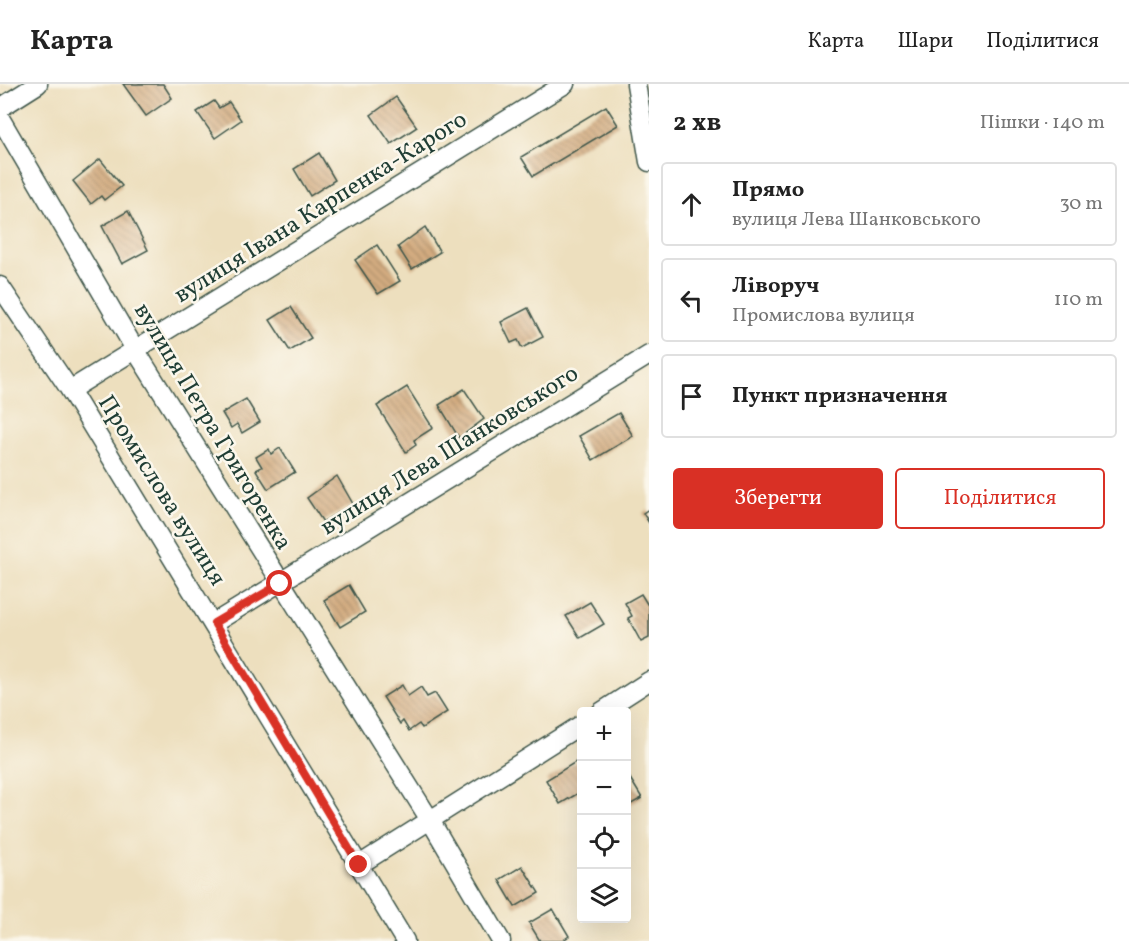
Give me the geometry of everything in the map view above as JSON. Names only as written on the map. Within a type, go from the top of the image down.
[{"type":"street","points":[[0,108],[39,84]]},
{"type":"street","name":"вулиця Івана Карпенка-Карого","points":[[70,390],[566,84]]},
{"type":"street","points":[[636,84],[649,162]]},
{"type":"street","name":"вулиця Петра Григоренка","points":[[0,118],[136,351],[430,820],[501,941]]},
{"type":"street","name":"Промислова вулиця","points":[[0,286],[70,390],[214,623],[405,941]]},
{"type":"street","name":"вулиця Лева Шанковського","points":[[214,623],[649,355]]},
{"type":"street","points":[[607,707],[649,681]]},
{"type":"street","points":[[359,865],[577,727]]},
{"type":"building","points":[[123,84],[163,84],[172,98],[146,116]]},
{"type":"building","points":[[396,97],[417,127],[391,144],[371,115]]},
{"type":"building","points":[[214,101],[219,108],[229,102],[241,120],[215,138],[197,112]]},
{"type":"building","points":[[606,106],[618,125],[533,176],[521,157]]},
{"type":"building","points":[[319,153],[335,180],[310,196],[294,169]]},
{"type":"building","points":[[100,159],[122,186],[104,200],[101,196],[91,204],[73,181]]},
{"type":"building","points":[[128,211],[148,250],[122,264],[102,226]]},
{"type":"building","points":[[425,227],[440,252],[412,269],[398,247]]},
{"type":"building","points":[[377,245],[400,281],[378,294],[355,260]]},
{"type":"building","points":[[291,307],[311,338],[290,351],[270,320]]},
{"type":"building","points":[[528,308],[543,337],[522,348],[518,340],[511,343],[501,322]]},
{"type":"building","points":[[407,387],[433,428],[414,440],[416,445],[406,452],[377,406]]},
{"type":"building","points":[[464,389],[484,419],[459,438],[439,405]]},
{"type":"building","points":[[246,399],[260,422],[242,433],[237,424],[231,428],[222,413]]},
{"type":"building","points":[[619,413],[633,436],[593,460],[579,436]]},
{"type":"building","points":[[280,448],[295,472],[268,489],[256,470],[262,467],[256,457],[269,449],[271,454]]},
{"type":"building","points":[[337,476],[353,504],[323,522],[307,498]]},
{"type":"building","points":[[649,509],[649,523],[643,513]]},
{"type":"building","points":[[349,585],[365,612],[340,627],[324,600]]},
{"type":"building","points":[[641,594],[649,607],[649,638],[641,642],[628,618],[632,616],[625,603]]},
{"type":"building","points":[[590,602],[604,624],[580,638],[566,616]]},
{"type":"building","points":[[402,685],[408,696],[421,687],[427,697],[435,693],[447,712],[422,728],[419,724],[409,731],[403,721],[400,724],[383,697]]},
{"type":"building","points":[[577,761],[577,794],[560,804],[546,780]]},
{"type":"building","points":[[631,780],[642,798],[631,804]]},
{"type":"building","points":[[522,866],[539,893],[515,907],[499,880]]},
{"type":"building","points":[[553,909],[569,936],[562,941],[540,941],[529,923]]},
{"type":"route","points":[[280,584],[214,623],[359,865]]}]
